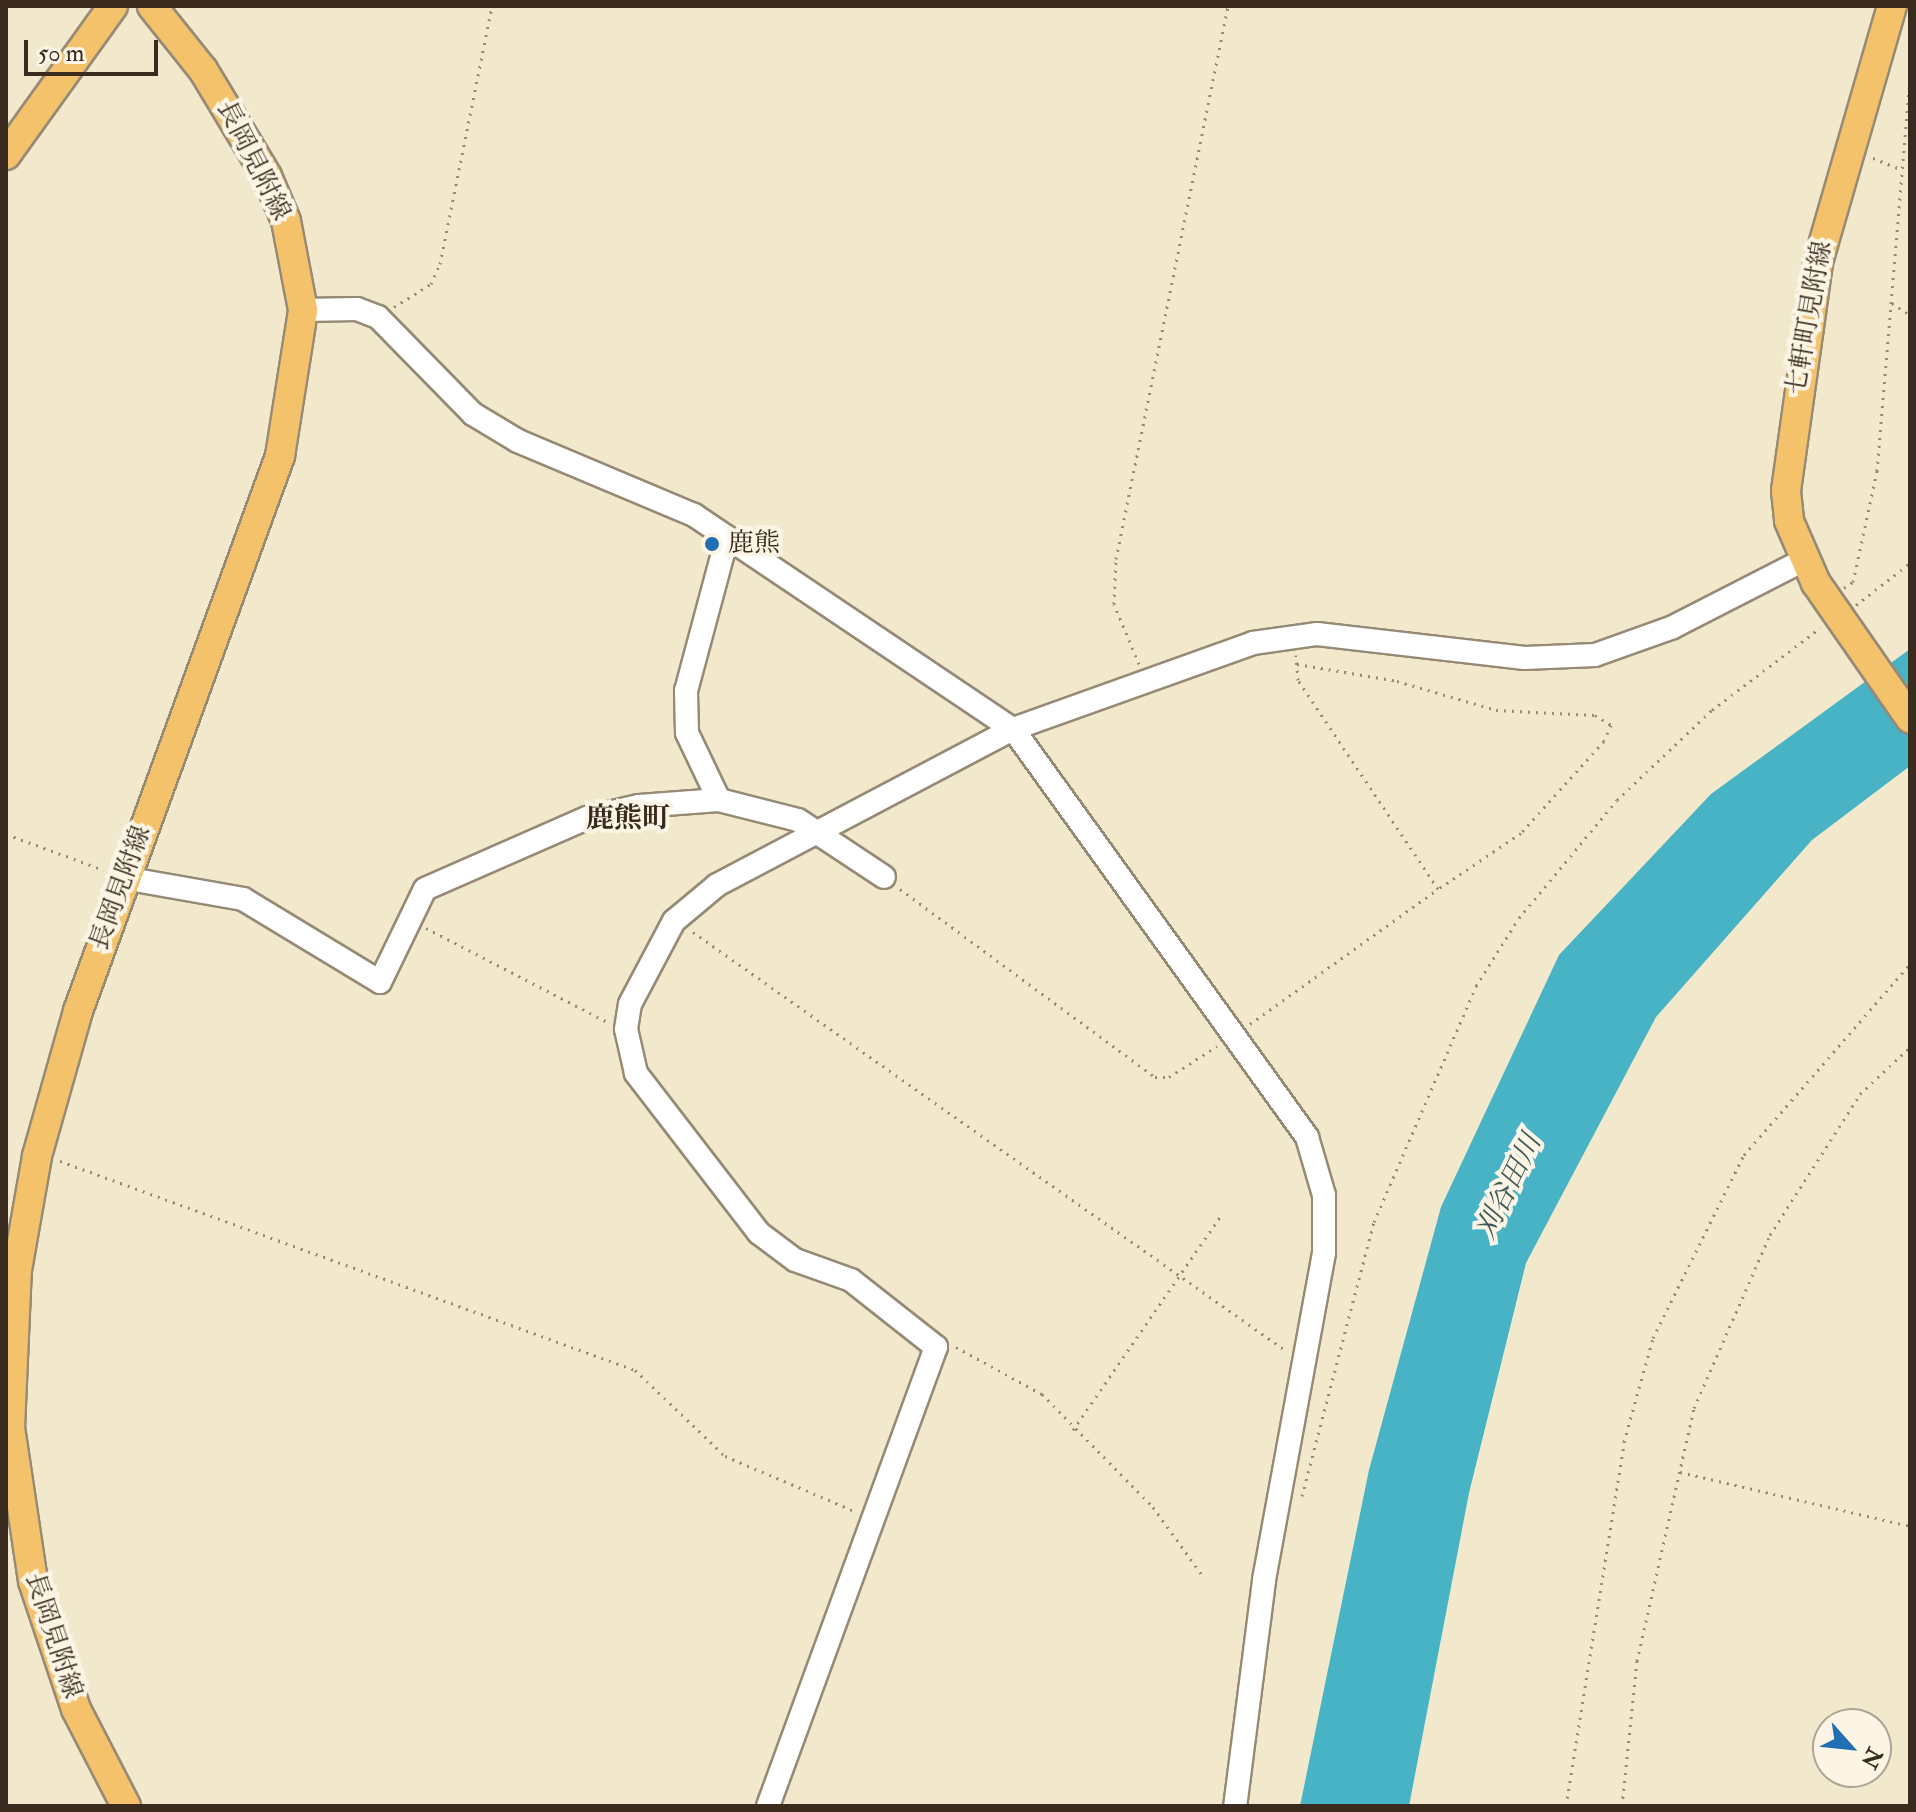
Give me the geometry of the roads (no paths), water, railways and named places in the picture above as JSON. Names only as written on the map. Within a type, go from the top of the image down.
[{"type":"main road","points":[[6,155],[113,6]]},
{"type":"main road","name":"七軒町見附線","points":[[1892,6],[1847,149],[1818,263],[1786,458],[1789,521],[1804,560],[1840,619],[1910,718]]},
{"type":"main road","name":"長岡見附線","points":[[126,1806],[56,1659],[15,1477],[11,1325],[37,1156],[124,878],[280,456],[303,310],[286,221],[267,176],[203,70],[155,7]]},
{"type":"street","points":[[303,310],[357,309],[378,317],[473,414],[518,441],[639,486],[727,538],[1013,729],[1307,1137],[1324,1195],[1324,1253],[1302,1361],[1235,1806]]},
{"type":"street","points":[[719,800],[687,733],[686,691],[727,538]]},
{"type":"street","points":[[768,1806],[936,1347],[851,1280],[795,1260],[759,1233],[636,1073],[626,1029],[638,982],[674,921],[717,885],[1013,729],[1145,679],[1294,637],[1369,635],[1525,658],[1595,655],[1673,627],[1804,560]]},
{"type":"street","points":[[124,878],[243,899],[380,982],[425,889],[441,878],[573,824],[639,806],[719,800],[819,830],[884,877]]},
{"type":"water","name":"刈谷田川","points":[[1910,649],[1910,766],[1812,840],[1656,1017],[1526,1263],[1469,1493],[1409,1806],[1300,1806],[1369,1470],[1441,1207],[1559,955],[1711,794]]},
{"type":"place","name":"鹿熊","points":[[712,544]]},
{"type":"district","name":"鹿熊町","points":[[628,819]]}]
